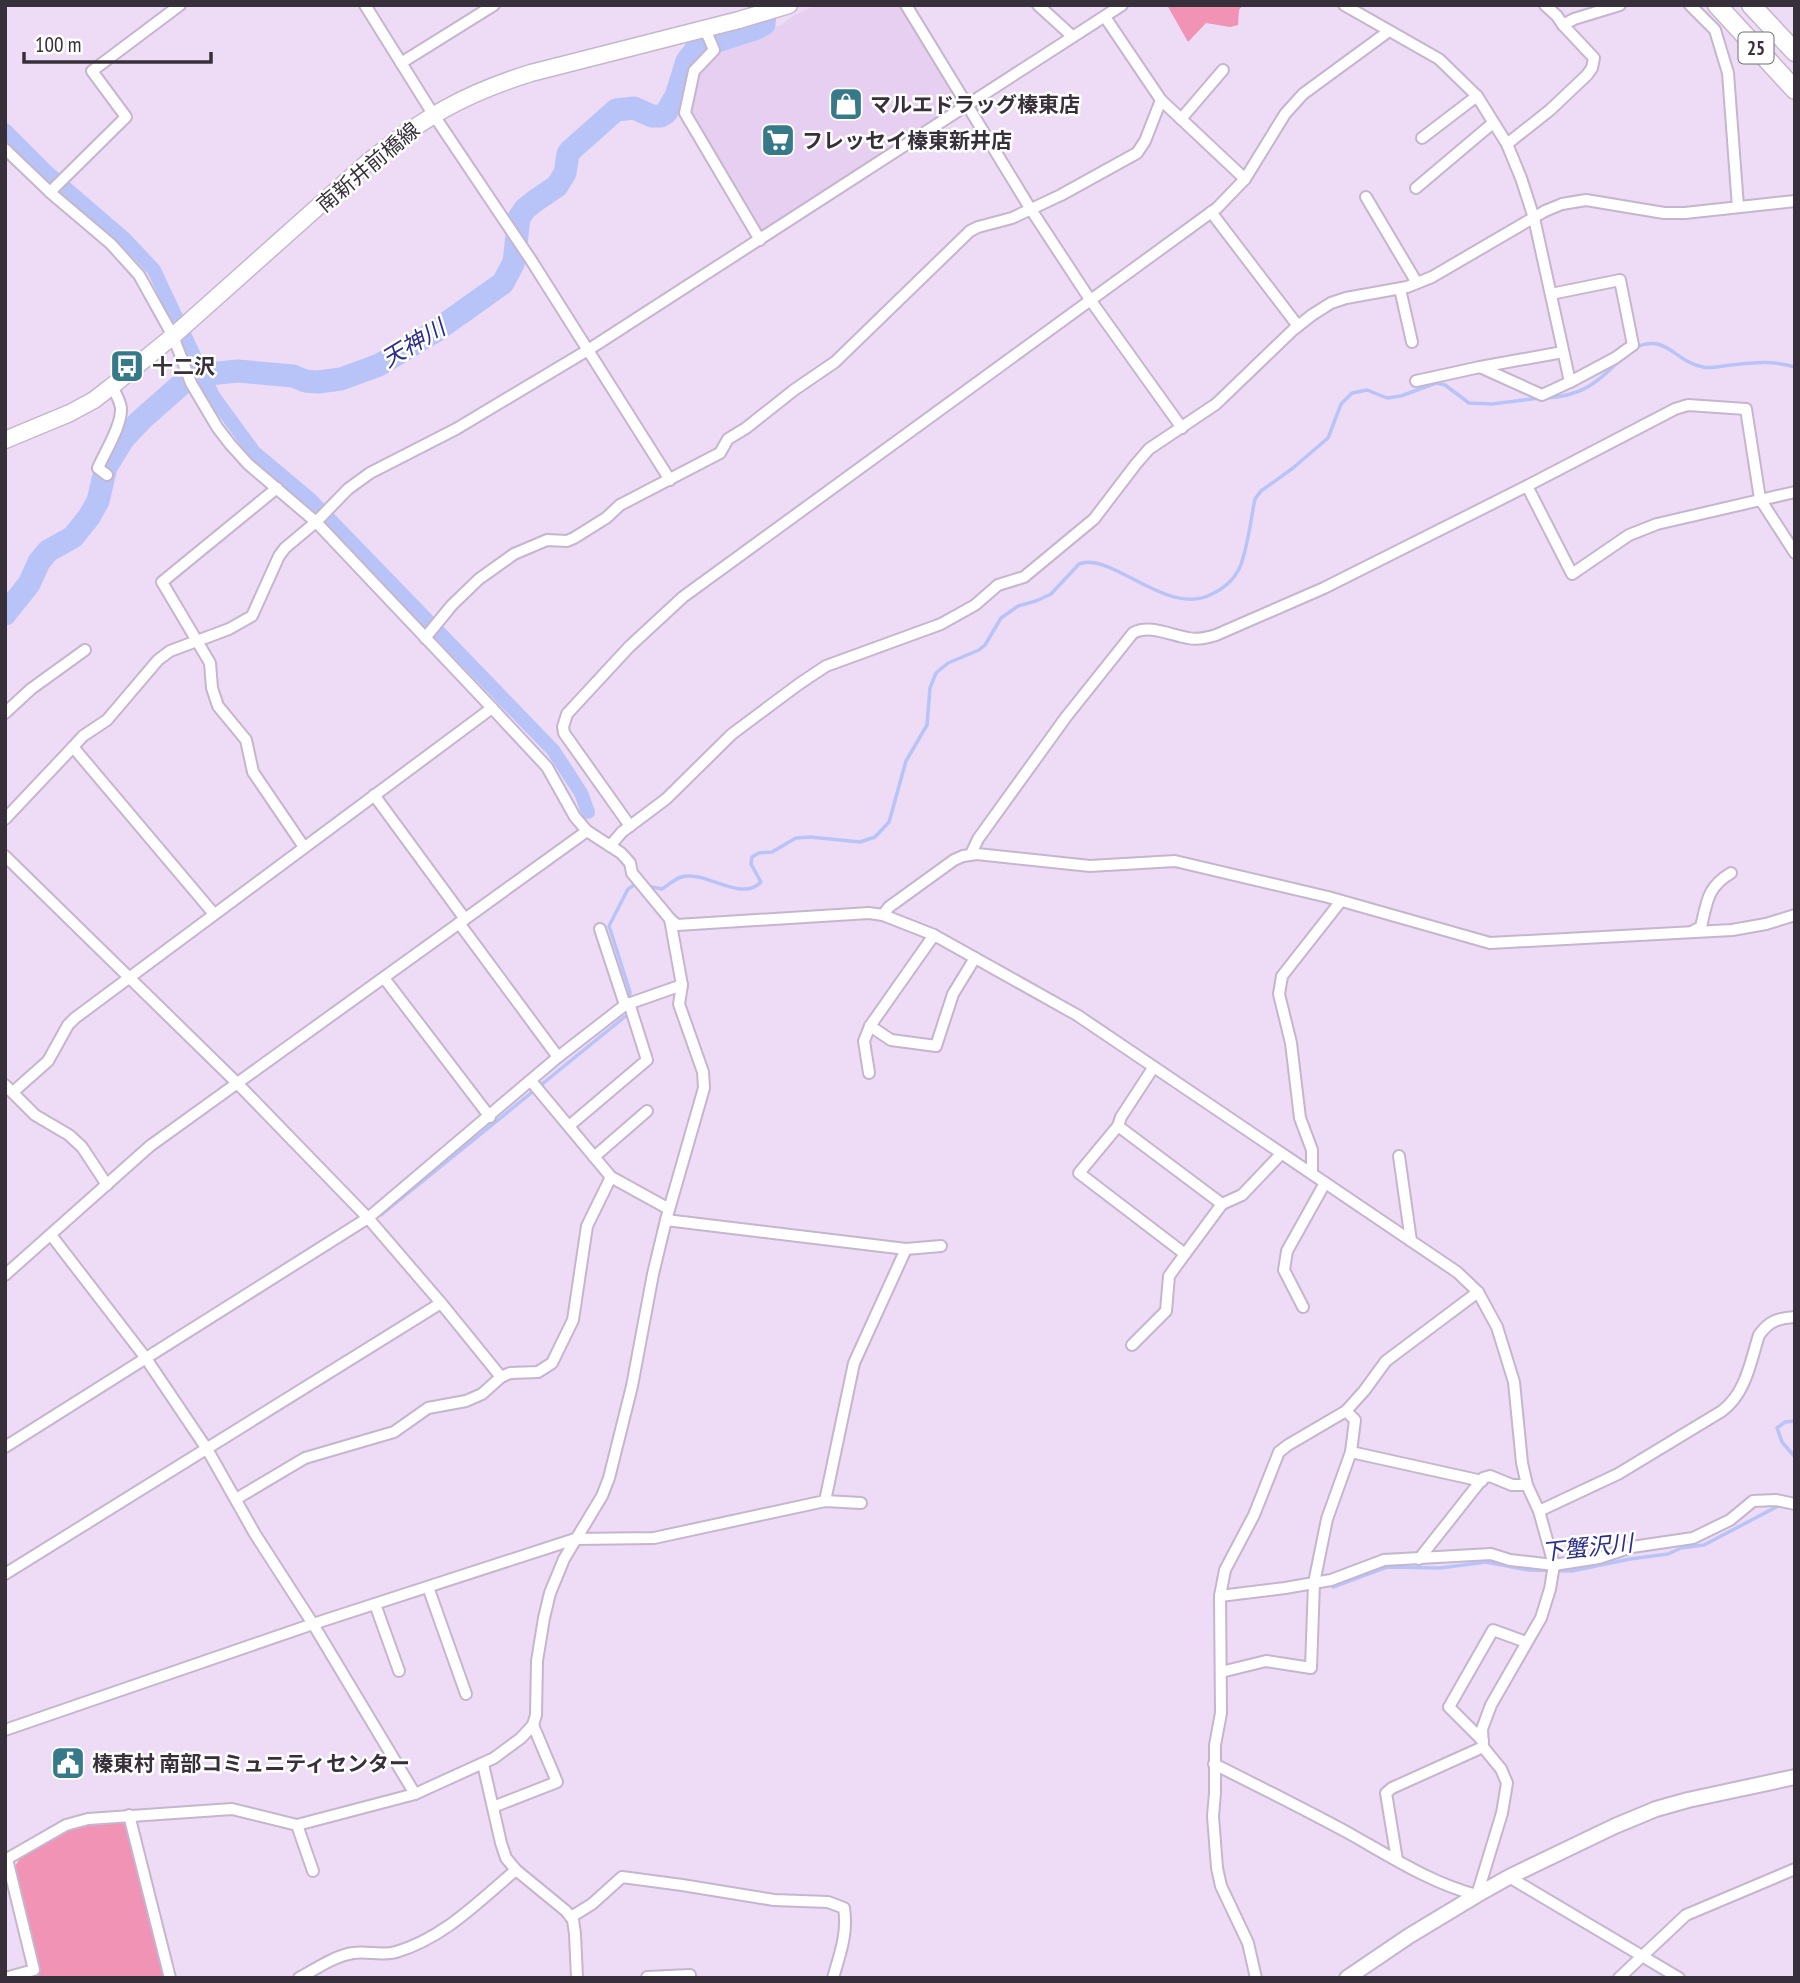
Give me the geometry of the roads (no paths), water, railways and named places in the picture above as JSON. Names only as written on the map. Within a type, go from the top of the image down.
[{"type":"main road","name":"南新井前橋線","points":[[5,440],[71,413],[94,400],[173,337],[368,163],[399,137],[433,114],[503,82],[789,5]]},
{"type":"main road","name":"25","points":[[1717,5],[1795,90]]},
{"type":"main road","name":"25","points":[[1751,5],[1792,45]]},
{"type":"street","points":[[57,186],[126,117],[92,72],[180,5]]},
{"type":"street","points":[[365,5],[670,480]]},
{"type":"street","points":[[401,62],[494,5]]},
{"type":"street","points":[[906,5],[1030,208],[1091,301],[1182,428]]},
{"type":"street","points":[[1038,5],[1072,36]]},
{"type":"street","points":[[5,819],[83,736],[107,720],[158,660],[170,651],[229,629],[252,616],[285,548],[316,522],[348,489],[370,473],[456,429],[588,350],[1122,5]]},
{"type":"street","points":[[1345,5],[1439,59],[1476,96],[1507,144],[1534,218],[1570,382]]},
{"type":"street","points":[[1507,144],[1550,110],[1592,68],[1594,58],[1545,5]]},
{"type":"street","points":[[1563,25],[1620,5]]},
{"type":"street","points":[[1690,5],[1715,30],[1728,73],[1738,207]]},
{"type":"street","points":[[1105,17],[1161,100],[1245,179]]},
{"type":"street","points":[[705,29],[713,50],[694,71],[685,113],[760,240]]},
{"type":"street","points":[[630,826],[562,727],[567,714],[629,647],[683,597],[1211,212],[1245,179],[1285,114],[1303,94],[1389,31]]},
{"type":"street","points":[[1181,119],[1223,70]]},
{"type":"street","points":[[1422,138],[1476,96]]},
{"type":"street","points":[[425,638],[452,605],[479,579],[514,554],[547,540],[567,541],[574,538],[606,518],[620,505],[720,453],[728,439],[835,362],[970,231],[1012,218],[1061,195],[1137,153],[1146,141],[1161,100]]},
{"type":"street","points":[[1416,188],[1493,123]]},
{"type":"street","points":[[5,149],[57,186],[139,275],[173,337],[191,383],[217,428],[230,444],[248,464],[316,522],[547,767],[575,817],[587,831],[621,853],[630,863],[632,873],[677,925],[869,913],[883,915],[934,935],[1077,1015],[1457,1272],[1478,1292],[1497,1327],[1514,1382],[1522,1463],[1554,1565],[1541,1618],[1491,1705],[1482,1729],[1483,1744]]},
{"type":"street","points":[[1366,197],[1417,283]]},
{"type":"street","points":[[610,846],[630,826],[666,799],[733,734],[826,666],[941,624],[975,605],[998,585],[1024,577],[1094,519],[1150,449],[1216,404],[1298,326],[1331,303],[1400,289],[1432,277],[1545,211],[1562,204],[1586,200],[1664,213],[1685,213],[1795,201]]},
{"type":"street","points":[[1211,212],[1298,326]]},
{"type":"street","points":[[1480,367],[1542,395],[1615,358],[1633,345],[1620,280],[1550,294]]},
{"type":"street","points":[[1400,289],[1412,342]]},
{"type":"street","points":[[1416,381],[1563,352]]},
{"type":"street","points":[[103,472],[98,468],[120,419],[119,402],[112,386]]},
{"type":"street","points":[[971,854],[978,839],[1066,717],[1133,633],[1146,629],[1190,638],[1204,639],[1216,635],[1324,588],[1675,409],[1688,405],[1746,409],[1760,499],[1795,554]]},
{"type":"street","points":[[1527,486],[1572,574],[1629,535],[1657,524],[1795,492]]},
{"type":"street","points":[[277,488],[162,582],[210,663],[212,688],[218,706],[246,740],[253,772],[304,848]]},
{"type":"street","points":[[5,713],[31,689],[85,650]]},
{"type":"street","points":[[107,1185],[82,1147],[69,1135],[35,1115],[9,1089],[48,1061],[68,1025],[75,1018],[492,708]]},
{"type":"street","points":[[73,747],[214,914]]},
{"type":"street","points":[[374,795],[558,1057]]},
{"type":"street","points":[[5,1275],[150,1146],[587,831]]},
{"type":"street","points":[[883,915],[889,907],[954,860],[971,854],[1090,866],[1175,861],[1341,901],[1490,943],[1748,928],[1795,915]]},
{"type":"street","points":[[5,856],[237,1083],[368,1218],[501,1377]]},
{"type":"street","points":[[1692,932],[1701,927],[1710,891],[1718,881],[1731,873]]},
{"type":"street","points":[[1312,1174],[1312,1150],[1300,1118],[1291,1043],[1279,994],[1282,976],[1341,901]]},
{"type":"street","points":[[5,1978],[34,1970],[6,1860],[65,1825],[88,1819],[232,1809],[297,1825],[415,1794],[494,1758],[521,1738],[533,1725],[536,1715],[537,1661],[550,1592],[564,1559],[602,1496],[609,1478],[632,1386],[667,1215],[705,1088],[680,1004],[682,985],[670,919]]},
{"type":"street","points":[[569,1126],[647,1060],[600,929]]},
{"type":"street","points":[[869,1073],[864,1041],[870,1026],[934,935]]},
{"type":"street","points":[[870,1026],[891,1040],[936,1046],[953,994],[975,958]]},
{"type":"street","points":[[384,978],[490,1116]]},
{"type":"street","points":[[5,1447],[368,1218],[558,1057],[627,1004],[682,985]]},
{"type":"street","points":[[1153,1068],[1118,1126],[1079,1172],[1185,1254]]},
{"type":"street","points":[[531,1081],[611,1177],[667,1215],[906,1249],[941,1246]]},
{"type":"street","points":[[594,1157],[646,1111]]},
{"type":"street","points":[[1118,1126],[1222,1204]]},
{"type":"street","points":[[1132,1345],[1166,1311],[1169,1276],[1222,1204],[1242,1195],[1281,1154]]},
{"type":"street","points":[[1399,1156],[1410,1241]]},
{"type":"street","points":[[236,1499],[305,1458],[394,1432],[428,1408],[466,1401],[482,1394],[501,1377],[510,1373],[538,1372],[552,1363],[573,1320],[587,1226],[611,1177]]},
{"type":"street","points":[[1303,1307],[1284,1270],[1287,1251],[1325,1183]]},
{"type":"street","points":[[51,1235],[145,1357],[207,1449],[255,1534],[313,1624],[415,1794]]},
{"type":"street","points":[[825,1501],[854,1363],[906,1249]]},
{"type":"street","points":[[1256,1978],[1248,1943],[1221,1886],[1213,1816],[1215,1745],[1221,1713],[1220,1596],[1225,1570],[1254,1515],[1279,1452],[1346,1411],[1386,1361],[1478,1292]]},
{"type":"street","points":[[5,1574],[441,1303]]},
{"type":"street","points":[[1539,1511],[1618,1474],[1722,1411],[1735,1400],[1740,1391],[1764,1327],[1777,1318],[1795,1317]]},
{"type":"street","points":[[1222,1672],[1266,1661],[1311,1668],[1314,1583],[1327,1519],[1351,1452],[1355,1420],[1346,1411]]},
{"type":"street","points":[[1351,1452],[1482,1481]]},
{"type":"street","points":[[1419,1559],[1483,1478],[1490,1475],[1512,1485],[1527,1485]]},
{"type":"street","points":[[1220,1596],[1332,1580],[1384,1560],[1491,1554],[1510,1560],[1554,1565],[1599,1558],[1632,1547],[1693,1538],[1730,1520],[1753,1501],[1776,1500],[1795,1504]]},
{"type":"street","points":[[5,1730],[313,1624],[575,1539],[654,1538],[825,1501],[861,1503]]},
{"type":"street","points":[[428,1587],[466,1694]]},
{"type":"street","points":[[375,1604],[399,1671]]},
{"type":"street","points":[[1477,1895],[1502,1813],[1507,1783],[1501,1769],[1483,1744],[1449,1707],[1493,1630],[1526,1642]]},
{"type":"street","points":[[493,1807],[556,1782],[533,1725]]},
{"type":"street","points":[[1397,1860],[1385,1793],[1483,1744]]},
{"type":"street","points":[[483,1764],[503,1851],[516,1870],[571,1917],[575,1934],[577,1978]]},
{"type":"street","points":[[1214,1764],[1397,1860],[1459,1890],[1477,1895]]},
{"type":"street","points":[[1347,1978],[1477,1895],[1615,1826],[1656,1809],[1688,1800],[1795,1777]]},
{"type":"street","points":[[130,1815],[170,1978]]},
{"type":"street","points":[[297,1825],[313,1871]]},
{"type":"street","points":[[1619,1978],[1686,1915],[1795,1869]]},
{"type":"street","points":[[299,1978],[333,1959],[353,1953],[393,1953],[412,1947],[455,1922],[516,1870]]},
{"type":"street","points":[[571,1917],[592,1904],[622,1877],[774,1900],[828,1902],[844,1908],[845,1917],[846,1934],[833,1978]]},
{"type":"street","points":[[1510,1877],[1679,1978]]},
{"type":"street","points":[[648,1977],[690,1975],[690,1978]]},
{"type":"waterway","name":"天神川","points":[[5,614],[29,584],[39,562],[48,551],[73,537],[89,517],[98,501],[106,467],[124,438],[184,382],[198,375],[238,371],[293,376],[305,381],[341,379],[379,365],[434,332],[503,283],[514,262],[519,218],[525,209],[557,186],[565,173],[571,150],[616,110],[634,108],[652,116],[666,113],[676,96],[687,61],[694,52],[702,46],[764,24],[766,5]]},
{"type":"waterway","points":[[5,130],[46,171],[125,239],[154,270],[213,396],[254,452],[310,499],[553,750],[581,793],[588,812]]},
{"type":"waterway","points":[[1634,348],[1645,344],[1663,346],[1685,360],[1706,368],[1762,363],[1795,367]]},
{"type":"waterway","points":[[1546,398],[1578,392],[1602,377],[1618,362]]},
{"type":"waterway","points":[[647,886],[662,889],[681,877],[691,876],[733,888],[753,888],[761,882],[751,864],[752,857],[759,853],[772,852],[796,838],[860,842],[875,837],[889,822],[906,761],[927,725],[930,688],[936,673],[948,663],[979,650],[985,645],[1001,618],[1018,606],[1051,594],[1079,564],[1092,563],[1107,567],[1177,598],[1195,599],[1221,589],[1234,577],[1242,562],[1255,499],[1261,491],[1328,438],[1341,404],[1352,393],[1367,390],[1387,398],[1401,396],[1436,383],[1445,385],[1469,403],[1492,404],[1539,398]]},
{"type":"waterway","points":[[629,1001],[630,992],[609,926],[628,889],[636,884]]},
{"type":"waterway","points":[[381,1215],[627,1015],[627,1012]]},
{"type":"waterway","name":"下蟹沢川","points":[[1795,1421],[1785,1422],[1777,1428],[1782,1442],[1795,1457]]},
{"type":"waterway","name":"下蟹沢川","points":[[1333,1587],[1387,1567],[1440,1568],[1486,1562],[1528,1570],[1572,1571],[1668,1554],[1681,1548],[1704,1545],[1782,1504]]},
{"type":"place","name":"マルエドラッグ榛東店","points":[[846,104]]},
{"type":"place","name":"フレッセイ榛東新井店","points":[[778,140]]},
{"type":"place","name":"十二沢","points":[[127,366]]},
{"type":"place","name":"榛東村 南部コミュニティセンター","points":[[68,1763]]}]
